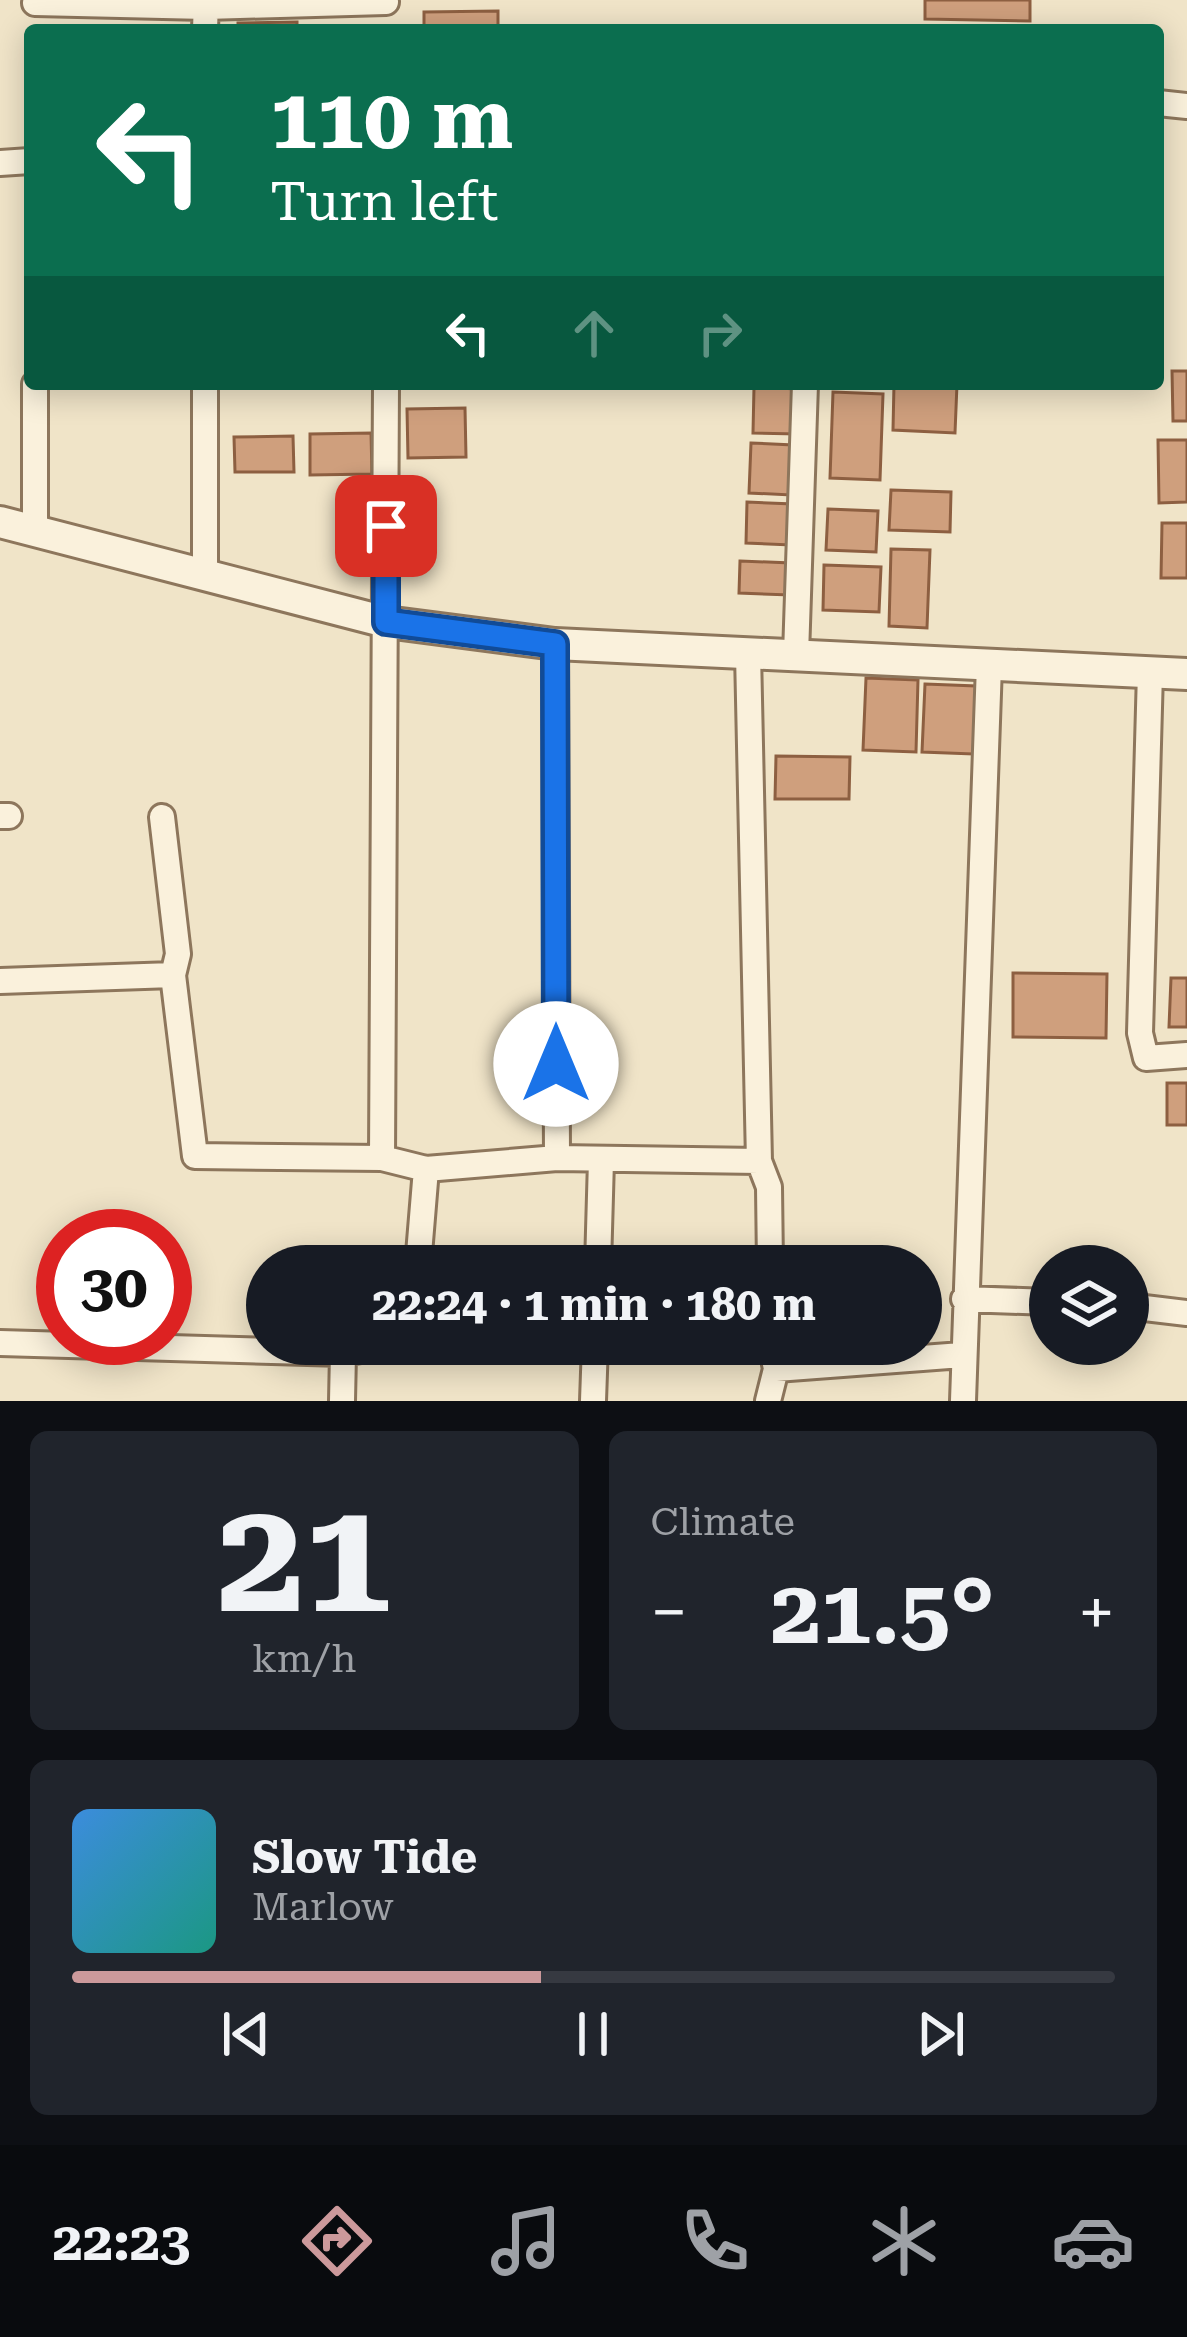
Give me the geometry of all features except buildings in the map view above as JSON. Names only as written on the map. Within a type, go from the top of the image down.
[{"type":"street","points":[[35,1],[206,12],[386,1]]},
{"type":"street","points":[[34,532],[35,390]]},
{"type":"street","points":[[205,390],[205,576]]},
{"type":"street","points":[[382,1158],[386,390]]},
{"type":"street","points":[[796,656],[805,390]]},
{"type":"street","points":[[0,522],[386,622],[555,644],[1187,674]]},
{"type":"street","points":[[555,644],[557,1158]]},
{"type":"street","points":[[748,653],[759,1161],[769,1186],[770,1245]]},
{"type":"street","points":[[962,1401],[989,665]]},
{"type":"street","points":[[1150,672],[1140,1033],[1145,1058],[1187,1055]]},
{"type":"street","points":[[162,817],[178,954],[173,975],[195,1156],[382,1158],[427,1169],[557,1158],[759,1161]]},
{"type":"street","points":[[0,981],[173,975]]},
{"type":"street","points":[[599,1245],[601,1160]]},
{"type":"street","points":[[420,1245],[427,1169]]},
{"type":"street","points":[[964,1299],[1029,1301]]},
{"type":"street","points":[[1149,1308],[1187,1313]]},
{"type":"street","points":[[0,1343],[246,1350]]},
{"type":"street","points":[[942,1355],[962,1355]]},
{"type":"street","points":[[341,1401],[343,1365]]},
{"type":"street","points":[[593,1401],[594,1365]]},
{"type":"street","points":[[767,1401],[773,1365]]},
{"type":"route","points":[[386,526],[386,622],[555,644],[556,1064]]}]
